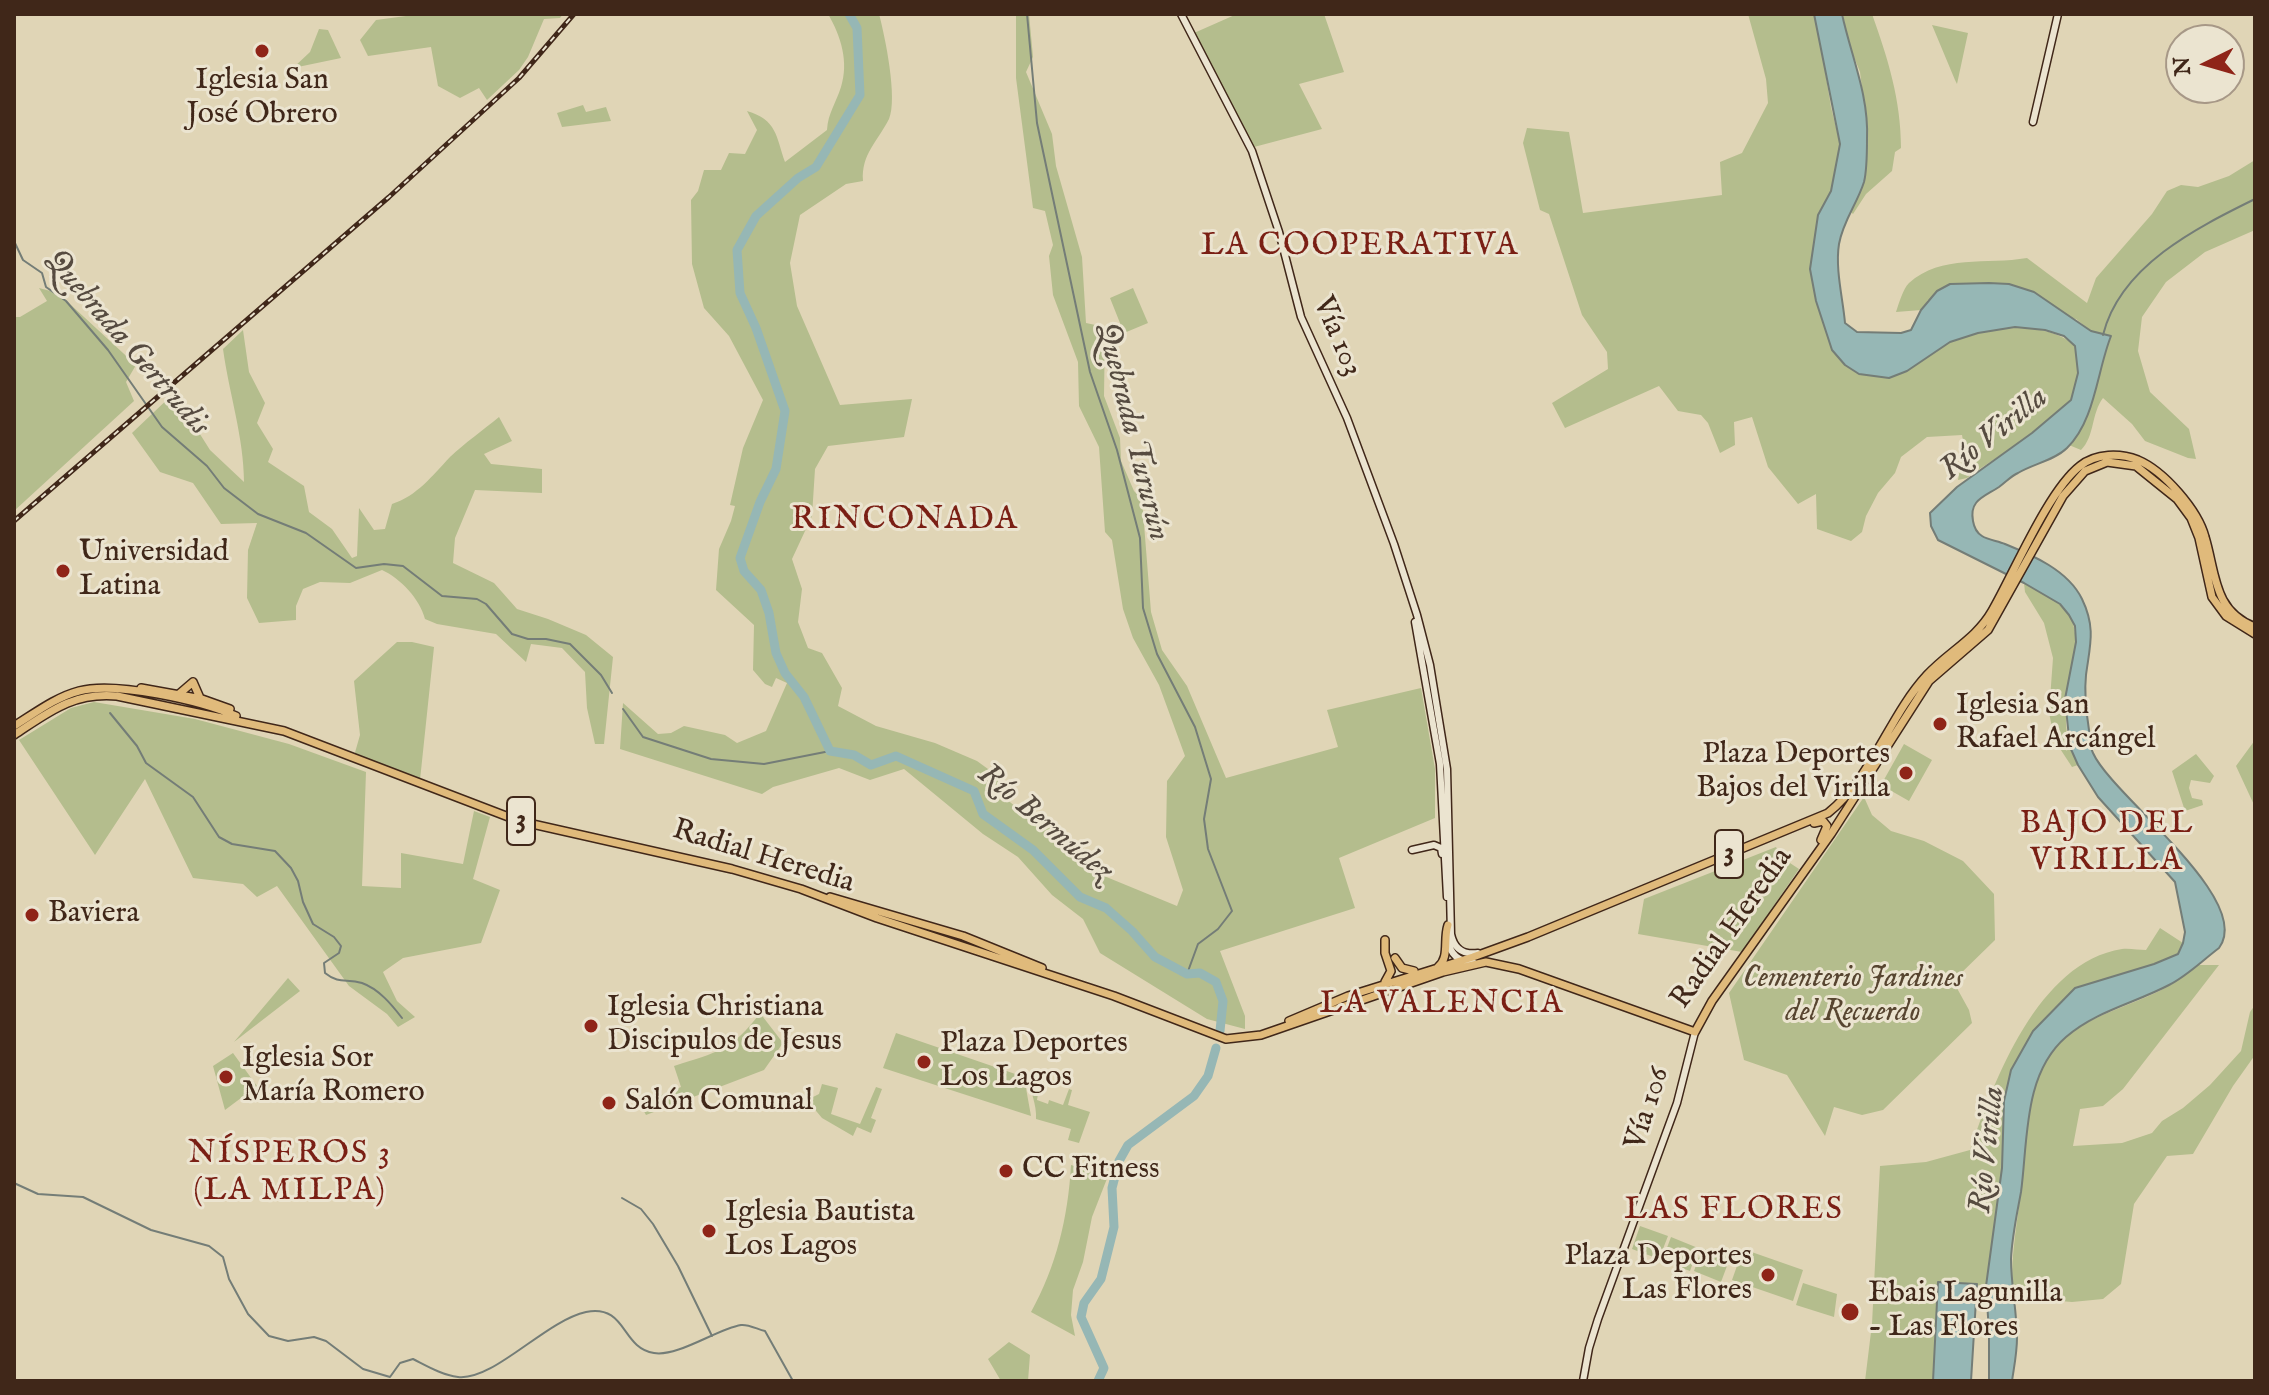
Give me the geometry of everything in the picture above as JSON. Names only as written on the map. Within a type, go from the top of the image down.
[{"type":"main road","name":"Vía 103","points":[[1181,14],[1252,151],[1279,232],[1301,317],[1347,418],[1423,637],[1444,745],[1451,934],[1454,945],[1468,953],[1496,948]]},
{"type":"main road","points":[[2033,122],[2058,14]]},
{"type":"main road","name":"3","points":[[2043,526],[2058,493],[2081,465],[2098,456],[2140,461],[2154,470],[2189,505],[2205,534],[2214,580],[2222,601],[2237,618],[2255,627]]},
{"type":"main road","name":"3","points":[[2043,526],[2085,471],[2107,462],[2136,466],[2185,509],[2199,538],[2212,597],[2226,616],[2255,634]]},
{"type":"main road","name":"Radial Heredia","points":[[14,730],[60,698],[96,687],[189,699],[312,741],[519,821],[745,872],[801,889],[877,918],[1058,976],[1215,1036],[1234,1040],[1261,1035],[1474,963],[1497,963],[1623,1004],[1695,1032],[1706,1010],[1746,951],[1837,825],[1925,687],[1981,637],[2043,526]]},
{"type":"main road","name":"Vía 103","points":[[1409,591],[1440,764],[1449,946],[1460,961]]},
{"type":"main road","name":"Radial Heredia","points":[[1261,1035],[1318,1008],[1380,985],[1528,937],[1828,813],[1846,797],[1924,679],[1995,614]]},
{"type":"main road","points":[[1423,637],[1433,718],[1443,762],[1448,823],[1444,834],[1450,847]]},
{"type":"main road","points":[[177,694],[184,692],[193,682],[196,693],[202,699]]},
{"type":"main road","points":[[122,690],[141,688],[202,699],[223,706],[244,720]]},
{"type":"main road","name":"Radial Heredia","points":[[14,730],[78,698],[104,695],[244,720]]},
{"type":"main road","points":[[158,705],[184,706],[189,699]]},
{"type":"main road","points":[[1746,951],[1827,829],[1823,821],[1797,827]]},
{"type":"main road","points":[[1412,850],[1434,845],[1441,848],[1446,893]]},
{"type":"main road","points":[[801,889],[963,936],[1058,976]]},
{"type":"main road","points":[[877,918],[918,926],[955,939],[963,936]]},
{"type":"main road","points":[[1437,968],[1446,957],[1448,925]]},
{"type":"main road","points":[[963,936],[970,944],[1045,973]]},
{"type":"main road","points":[[1497,963],[1502,950],[1528,937]]},
{"type":"main road","points":[[1380,985],[1389,978],[1391,971],[1385,953],[1385,940]]},
{"type":"main road","points":[[1395,958],[1405,970],[1428,970]]},
{"type":"main road","points":[[1460,961],[1474,963]]},
{"type":"main road","points":[[1297,1023],[1335,1005],[1397,983],[1401,978]]},
{"type":"main road","name":"Vía 106","points":[[1583,1381],[1598,1319],[1677,1103],[1695,1032]]},
{"type":"green space","points":[[421,14],[563,14],[560,18],[544,19],[519,70],[487,100],[479,88],[460,98],[438,86],[431,47],[368,56],[360,40],[376,20]]},
{"type":"green space","points":[[828,14],[879,14],[890,67],[891,110],[889,119],[867,155],[863,181],[846,184],[800,215],[790,263],[797,306],[840,405],[912,399],[904,437],[828,446],[815,469],[812,516],[792,559],[802,589],[798,622],[808,648],[822,653],[842,688],[838,706],[876,726],[935,743],[977,761],[999,777],[1005,798],[1055,827],[1087,869],[1177,906],[1183,890],[1166,837],[1167,781],[1185,756],[1159,685],[1133,638],[1123,609],[1112,540],[1105,532],[1099,447],[1079,406],[1078,362],[1053,295],[1049,256],[1053,245],[1045,211],[1033,208],[1016,78],[1016,14],[1029,14],[1033,57],[1026,72],[1052,134],[1056,166],[1082,257],[1086,323],[1105,327],[1104,396],[1120,438],[1121,461],[1134,491],[1142,499],[1151,612],[1162,650],[1187,686],[1226,778],[1338,747],[1327,710],[1421,688],[1435,769],[1435,818],[1339,858],[1355,908],[1220,951],[1245,1016],[1245,1029],[1207,1019],[1100,953],[1083,919],[1052,895],[1018,857],[983,834],[904,769],[870,780],[839,768],[773,787],[762,794],[620,749],[623,703],[658,734],[671,733],[684,726],[725,735],[737,743],[766,731],[787,683],[776,678],[772,687],[765,684],[753,670],[754,625],[716,590],[719,549],[735,506],[730,505],[743,448],[763,400],[729,336],[704,308],[692,264],[691,200],[698,191],[704,170],[721,170],[729,153],[745,154],[757,130],[747,111],[770,124],[785,162],[827,130],[844,68],[840,40]]},
{"type":"green space","points":[[1237,14],[1324,14],[1344,72],[1299,84],[1322,129],[1254,147],[1194,33]]},
{"type":"green space","points":[[1748,14],[1814,14],[1817,23],[1840,144],[1831,191],[1818,215],[1810,268],[1816,301],[1832,350],[1907,371],[1949,343],[1996,329],[2048,332],[2063,337],[2075,346],[2078,367],[2073,396],[2048,423],[1967,478],[1958,480],[1964,447],[1962,435],[1927,437],[1901,457],[1895,473],[1878,493],[1866,516],[1862,532],[1851,541],[1817,529],[1816,494],[1798,504],[1768,467],[1752,417],[1734,422],[1735,445],[1720,453],[1708,423],[1701,415],[1678,411],[1659,386],[1565,428],[1552,403],[1608,369],[1607,352],[1582,315],[1549,214],[1540,210],[1523,143],[1527,128],[1569,132],[1583,213],[1722,195],[1720,162],[1742,153],[1768,103],[1766,79]]},
{"type":"green space","points":[[1843,14],[1872,14],[1892,80],[1899,113],[1901,148],[1895,152],[1892,171],[1866,194],[1853,214],[1850,211],[1864,180],[1868,136],[1860,72],[1848,42]]},
{"type":"green space","points":[[1932,25],[1968,33],[1957,84],[1955,80]]},
{"type":"green space","points":[[319,29],[328,30],[341,58],[293,68],[310,52]]},
{"type":"green space","points":[[583,105],[586,112],[606,107],[611,121],[562,127],[557,113]]},
{"type":"green space","points":[[2255,160],[2255,230],[2205,252],[2166,282],[2142,317],[2138,351],[2150,392],[2189,429],[2196,459],[2145,441],[2132,424],[2103,398],[2081,450],[2069,445],[2088,405],[2111,337],[2091,331],[2076,319],[1928,300],[1921,310],[1896,312],[1909,283],[1935,268],[1965,262],[2027,258],[2087,303],[2096,278],[2152,214],[2167,191],[2181,185],[2198,187],[2229,176]]},
{"type":"green space","points":[[39,288],[58,293],[136,365],[126,382],[134,401],[14,511],[14,317],[20,317],[47,301]]},
{"type":"green space","points":[[1133,288],[1148,323],[1124,333],[1110,298]]},
{"type":"green space","points":[[243,330],[249,372],[265,403],[257,423],[273,449],[268,462],[304,486],[309,512],[332,529],[352,558],[357,556],[359,508],[374,530],[385,529],[392,504],[417,491],[456,452],[499,417],[512,441],[484,454],[491,464],[542,469],[542,493],[475,490],[455,538],[453,563],[494,583],[517,609],[586,635],[613,657],[604,744],[595,744],[587,708],[585,672],[562,648],[531,644],[526,662],[496,634],[437,624],[425,619],[419,604],[408,590],[382,570],[350,583],[320,582],[303,589],[296,606],[296,620],[259,623],[247,598],[248,550],[257,523],[221,524],[193,483],[160,472],[132,433],[174,393],[210,450],[244,482],[239,432],[223,349]]},
{"type":"green space","points":[[2024,583],[2060,605],[2074,625],[2075,650],[2066,717],[2069,742],[2078,765],[2072,767],[2055,741],[2049,713],[2053,658],[2044,623],[2025,592]]},
{"type":"green space","points":[[397,642],[434,647],[420,780],[354,756],[360,735],[354,681]]},
{"type":"green space","points":[[94,702],[195,719],[289,744],[366,772],[362,886],[401,888],[401,853],[463,864],[474,811],[490,817],[473,879],[500,890],[481,943],[403,958],[383,972],[397,1001],[415,1017],[398,1027],[387,1014],[349,986],[277,886],[257,897],[243,884],[193,878],[145,779],[95,855],[19,740],[71,708]]},
{"type":"green space","points":[[2255,740],[2255,807],[2236,766]]},
{"type":"green space","name":"Plaza Deportes Bajos del Virilla","points":[[1904,744],[1932,760],[1909,801],[1881,785]]},
{"type":"green space","points":[[2196,754],[2214,776],[2210,783],[2191,780],[2189,788],[2192,798],[2202,800],[2203,805],[2185,811],[2172,771]]},
{"type":"green space","name":"Cementerio Jardines del Recuerdo","points":[[1864,797],[1872,815],[1891,831],[1924,841],[1963,861],[1994,894],[1995,940],[1953,981],[1969,1010],[1972,1023],[1883,1110],[1862,1115],[1834,1107],[1825,1136],[1787,1075],[1744,1060],[1729,993]]},
{"type":"green space","points":[[1776,847],[1781,857],[1799,869],[1742,952],[1638,934],[1644,899]]},
{"type":"green space","points":[[2160,928],[2183,943],[2178,954],[2075,988],[2033,1031],[2004,1101],[2002,1168],[1986,1286],[1938,1282],[1933,1381],[1865,1381],[1872,1324],[1880,1166],[1926,1162],[1970,1150],[2006,1060],[2043,1000],[2066,976],[2092,959],[2122,949],[2146,950]]},
{"type":"green space","points":[[2196,965],[2219,965],[2123,1089],[2103,1106],[2080,1109],[2073,1146],[2122,1143],[2152,1133],[2162,1121],[2210,1085],[2241,1051],[2250,1012],[2255,1005],[2255,1055],[2193,1154],[2167,1156],[2134,1204],[2121,1284],[2103,1299],[2072,1302],[2013,1297],[2013,1255],[2027,1127],[2036,1085],[2044,1066],[2054,1049],[2080,1027],[2159,991]]},
{"type":"green space","points":[[288,978],[300,991],[234,1042]]},
{"type":"green space","points":[[760,1013],[783,1043],[764,1070],[646,1115],[640,1104],[681,1087],[674,1066],[732,1043]]},
{"type":"green space","points":[[896,1033],[1024,1077],[1031,1116],[883,1068]]},
{"type":"green space","points":[[233,1053],[257,1086],[225,1110],[213,1066]]},
{"type":"green space","points":[[1029,1078],[1036,1080],[1032,1092],[1038,1094],[1037,1100],[1063,1105],[1069,1089],[1072,1090],[1068,1105],[1090,1112],[1079,1143],[1068,1140],[1071,1129],[1036,1119]]},
{"type":"green space","points":[[822,1084],[838,1088],[831,1114],[860,1124],[876,1087],[882,1089],[871,1118],[876,1120],[871,1133],[857,1127],[853,1136],[822,1118],[807,1100],[819,1094]]},
{"type":"green space","points":[[1071,1165],[1108,1176],[1092,1217],[1083,1262],[1073,1290],[1071,1315],[1075,1336],[1031,1312],[1059,1242]]},
{"type":"green space","points":[[1640,1226],[1668,1236],[1659,1259],[1632,1249]]},
{"type":"green space","points":[[1671,1237],[1698,1248],[1690,1271],[1662,1261]]},
{"type":"green space","points":[[1702,1248],[1730,1258],[1721,1282],[1694,1271]]},
{"type":"green space","name":"Plaza Deportes Las Flores","points":[[1743,1249],[1803,1270],[1793,1301],[1732,1280]]},
{"type":"green space","points":[[1803,1283],[1837,1294],[1834,1317],[1796,1305]]},
{"type":"green space","points":[[1009,1342],[1030,1355],[1028,1381],[1001,1381],[988,1359]]},
{"type":"water","points":[[1814,14],[1842,14],[1867,123],[1864,182],[1839,244],[1845,323],[1857,332],[1901,333],[1911,330],[1921,310],[1937,291],[1950,284],[1989,283],[2009,284],[2034,292],[2091,331],[2111,336],[2090,410],[2076,437],[2062,452],[2015,474],[1979,500],[1973,508],[1973,521],[1982,536],[2038,559],[2059,572],[2076,589],[2086,609],[2090,628],[2085,696],[2093,753],[2105,772],[2200,876],[2217,903],[2225,927],[2219,948],[2189,973],[2078,1028],[2052,1052],[2042,1070],[2030,1109],[2012,1250],[2017,1338],[2012,1381],[1989,1381],[1986,1286],[2002,1168],[2004,1101],[2011,1070],[2033,1031],[2075,988],[2178,954],[2185,932],[2175,882],[2098,797],[2070,747],[2065,699],[2076,642],[2075,626],[2069,615],[2060,604],[2024,583],[1938,540],[1931,526],[1930,513],[1957,487],[2032,433],[2071,400],[2078,373],[2075,346],[2064,336],[2045,330],[2015,327],[1978,333],[1950,342],[1907,371],[1889,378],[1859,374],[1845,365],[1832,350],[1816,301],[1810,269],[1818,215],[1831,191],[1840,144]]},
{"type":"water","points":[[1938,1282],[1977,1284],[1971,1381],[1933,1381]]},
{"type":"waterway","name":"Río Bermúdez","points":[[849,14],[857,28],[860,95],[816,167],[798,178],[756,216],[737,250],[740,293],[756,328],[785,411],[776,469],[760,502],[740,558],[744,571],[761,590],[769,613],[776,653],[785,673],[804,697],[830,751],[854,755],[871,765],[896,756],[974,791],[983,814],[1033,850],[1080,897],[1106,908],[1155,957],[1187,974],[1200,973],[1216,982],[1223,1001],[1220,1031]]},
{"type":"waterway","name":"Quebrada Tururún","points":[[1027,14],[1037,123],[1090,372],[1117,450],[1140,538],[1143,608],[1157,654],[1195,727],[1211,779],[1204,819],[1208,849],[1232,911],[1218,929],[1198,944],[1187,974]]},
{"type":"waterway","points":[[2103,335],[2112,311],[2143,269],[2185,237],[2255,199]]},
{"type":"waterway","name":"Quebrada Gertrudis","points":[[14,241],[23,260],[42,273],[46,287],[66,301],[108,350],[162,427],[207,466],[224,488],[258,514],[306,533],[356,568],[384,564],[403,566],[442,596],[477,599],[486,604],[512,634],[570,644],[601,675],[612,693]]},
{"type":"waterway","name":"Quebrada Gertrudis","points":[[623,709],[643,737],[711,759],[764,764],[830,751]]},
{"type":"waterway","points":[[110,713],[137,746],[146,763],[193,797],[219,837],[232,844],[275,851],[291,868],[313,924],[334,937],[341,946],[339,953],[324,963],[325,973],[335,979],[374,989],[402,1018]]},
{"type":"waterway","name":"Río Bermúdez","points":[[1098,1381],[1104,1368],[1081,1317],[1084,1303],[1101,1279],[1114,1227],[1112,1188],[1119,1161],[1128,1145],[1194,1096],[1208,1076],[1216,1048]]},
{"type":"waterway","points":[[14,1183],[38,1194],[83,1197],[151,1230],[209,1246],[223,1257],[229,1279],[248,1314],[269,1336],[288,1341],[314,1337],[326,1341],[363,1369],[390,1377],[400,1363],[413,1359],[446,1374],[472,1376],[504,1361],[570,1318],[599,1311],[617,1320],[635,1343],[654,1353],[674,1351],[741,1325],[765,1331],[793,1381]]},
{"type":"waterway","points":[[622,1198],[641,1209],[653,1224],[678,1266],[712,1336]]},
{"type":"railway","points":[[14,521],[389,197],[519,78],[574,14]]},
{"type":"place","name":"Iglesia San José Obrero","points":[[262,51]]},
{"type":"place","name":"Universidad Latina","points":[[63,571]]},
{"type":"place","name":"Iglesia San Rafael Arcángel","points":[[1940,724]]},
{"type":"place","name":"Plaza Deportes Bajos del Virilla","points":[[1906,773]]},
{"type":"place","name":"Baviera","points":[[32,915]]},
{"type":"place","name":"Iglesia Christiana Discipulos de Jesus","points":[[591,1026]]},
{"type":"place","name":"Plaza Deportes Los Lagos","points":[[924,1062]]},
{"type":"place","name":"Iglesia Sor María Romero","points":[[226,1077]]},
{"type":"place","name":"Salón Comunal","points":[[609,1103]]},
{"type":"place","name":"CC Fitness","points":[[1006,1171]]},
{"type":"place","name":"Iglesia Bautista Los Lagos","points":[[709,1231]]},
{"type":"place","name":"Plaza Deportes Las Flores","points":[[1768,1275]]},
{"type":"place","name":"Ebais Lagunilla - Las Flores","points":[[1850,1312]]},
{"type":"district","name":"LA COOPERATIVA","points":[[1360,247]]},
{"type":"district","name":"RINCONADA","points":[[905,521]]},
{"type":"district","name":"BAJO DEL VIRILLA","points":[[2107,844]]},
{"type":"district","name":"LA VALENCIA","points":[[1442,1005]]},
{"type":"district","name":"NÍSPEROS 3 (LA MILPA)","points":[[290,1174]]},
{"type":"district","name":"LAS FLORES","points":[[1734,1211]]},
{"type":"water label","name":"Río Virilla","points":[[1995,435]]},
{"type":"water label","name":"Río Virilla","points":[[1989,1150]]}]
